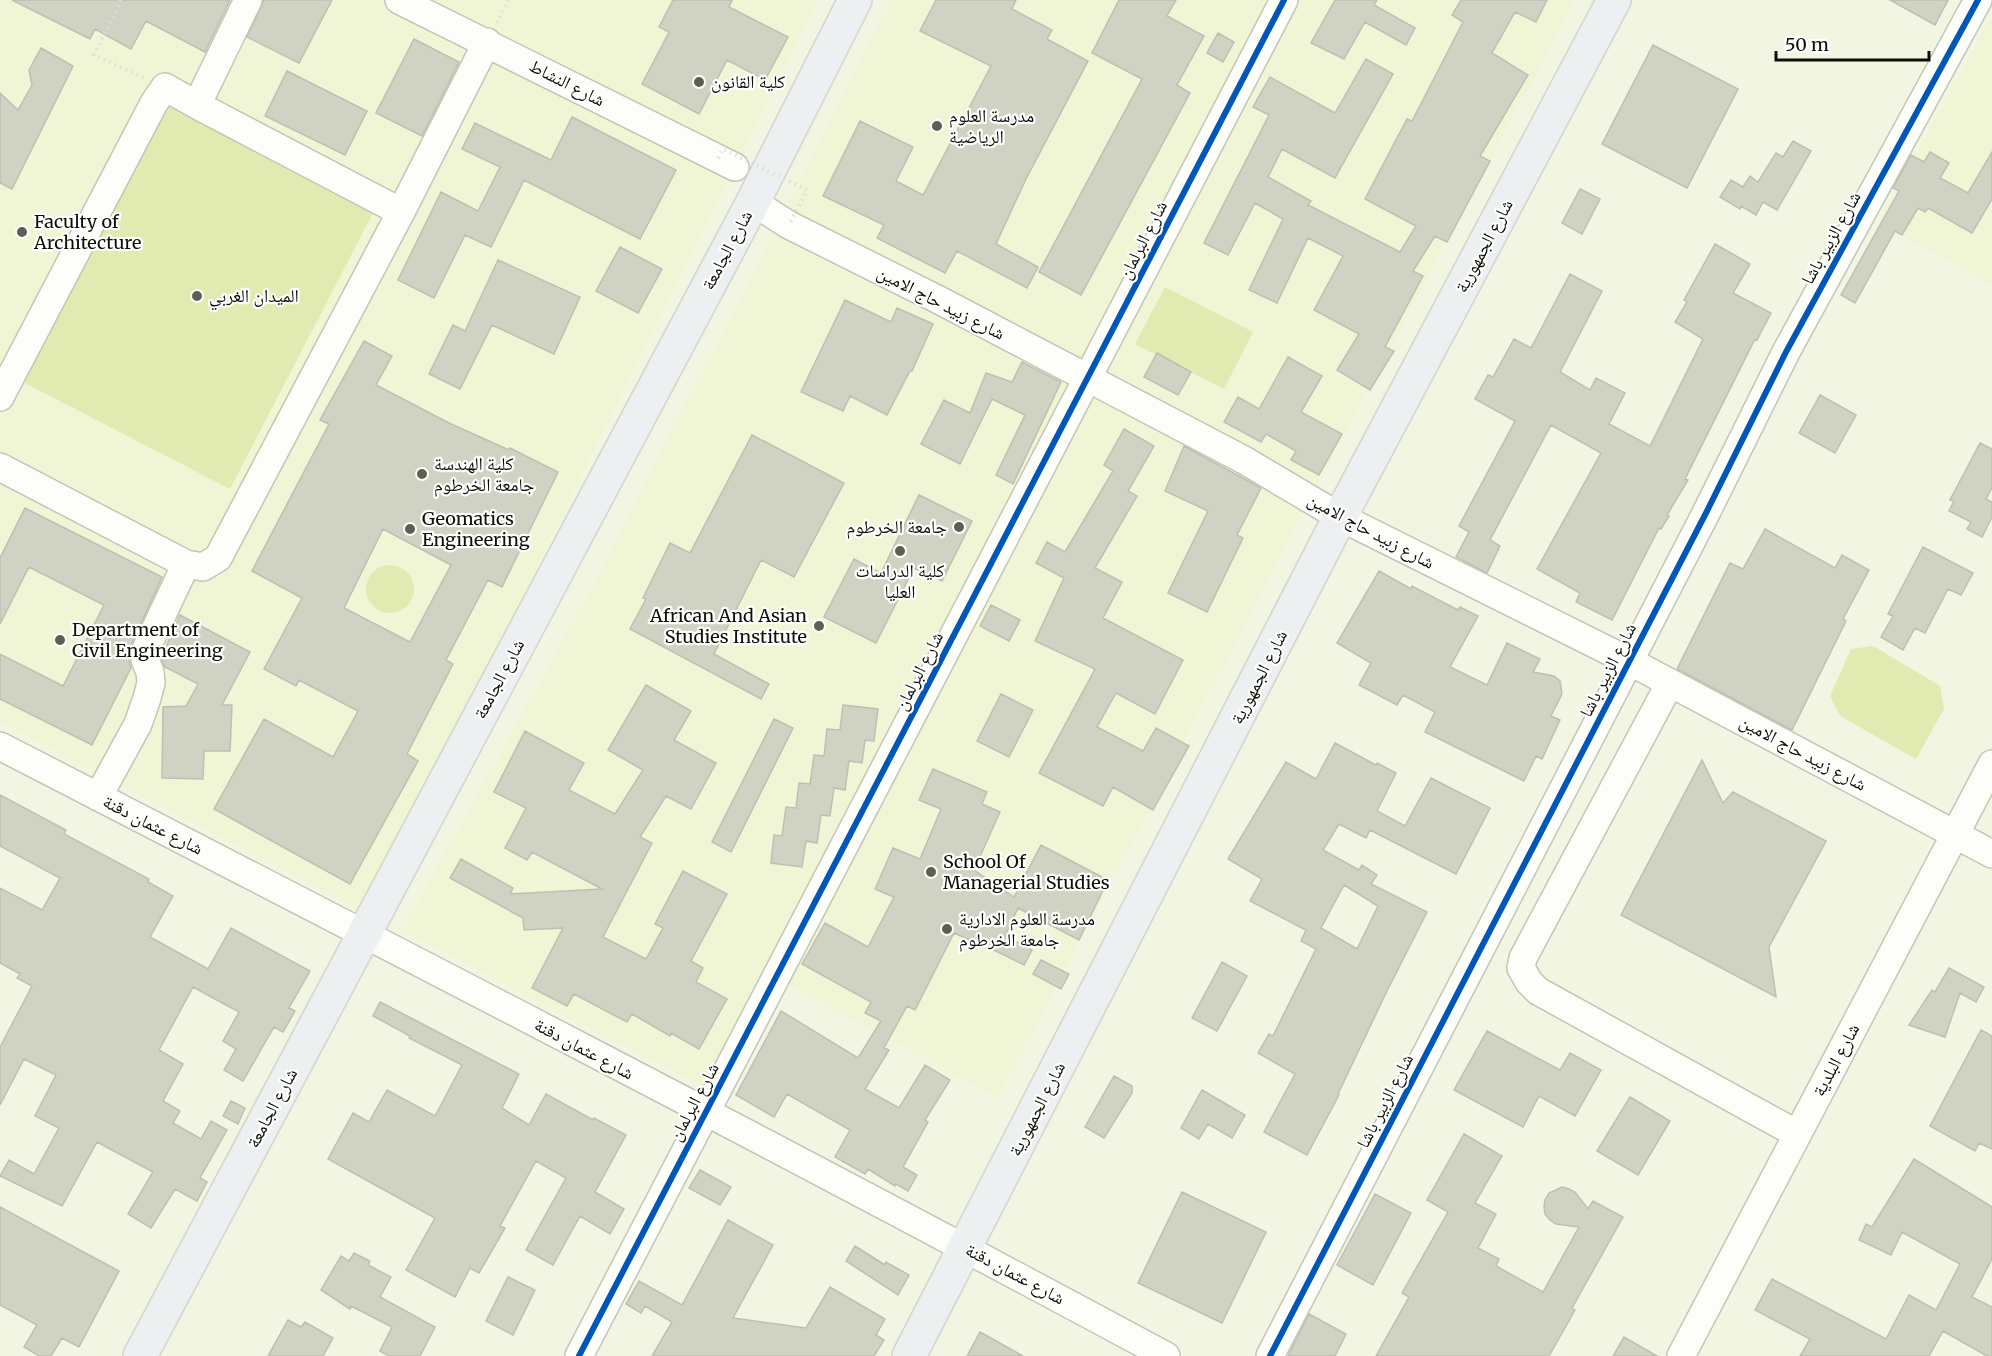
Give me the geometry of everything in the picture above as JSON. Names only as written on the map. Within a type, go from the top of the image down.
[{"type":"main road","name":"شارع الجامعة","points":[[140,1356],[753,202],[855,0]]},
{"type":"main road","name":"شارع الجمهورية","points":[[909,1356],[1341,517],[1614,0]]},
{"type":"street","points":[[197,105],[248,0]]},
{"type":"street","name":"شارع النشاط","points":[[399,0],[727,162]]},
{"type":"street","name":"شارع البرلمان","points":[[579,1356],[1284,0]]},
{"type":"street","name":"شارع الزبير باشا","points":[[1270,1356],[1786,352],[1978,0]]},
{"type":"street","points":[[0,467],[186,564],[203,567],[218,558],[401,212],[487,42]]},
{"type":"street","points":[[0,397],[154,103],[165,87],[401,212]]},
{"type":"street","name":"شارع زبيد حاج الامين","points":[[753,202],[789,225],[939,300],[1244,460],[1341,517],[1670,682],[1992,854]]},
{"type":"street","points":[[98,796],[138,724],[151,683],[150,672],[145,660],[146,649],[186,564]]},
{"type":"street","points":[[1670,682],[1523,958],[1521,968],[1538,991],[1797,1134]]},
{"type":"street","name":"شارع عثمان دقنة","points":[[0,746],[365,932],[705,1113],[966,1248],[1166,1356]]},
{"type":"street","name":"شارع البلدية","points":[[1681,1356],[1992,764]]},
{"type":"path","points":[[121,0],[94,55],[165,87]]},
{"type":"path","points":[[727,162],[723,149],[807,190],[789,225]]},
{"type":"shaded area","points":[[0,0],[818,0],[365,912],[0,722]]},
{"type":"shaded area","name":"جامعة الخرطوم","points":[[892,0],[1575,0],[1323,475],[998,1098],[782,981],[721,1095],[402,931],[596,580]]},
{"type":"shaded area","points":[[1992,15],[1992,285],[1878,223]]},
{"type":"green space","name":"الميدان الغربي","points":[[165,103],[374,211],[230,489],[21,381]]},
{"type":"green space","points":[[1165,287],[1253,332],[1224,389],[1135,344]]},
{"type":"green space","points":[[385,565],[395,565],[410,575],[414,589],[413,598],[404,609],[395,613],[385,613],[370,603],[366,594],[366,584],[376,569]]},
{"type":"green space","points":[[1873,646],[1940,686],[1944,709],[1916,759],[1840,716],[1830,696],[1851,649]]},
{"type":"building","points":[[12,0],[230,0],[205,52],[146,21],[131,49],[95,29],[90,39]]},
{"type":"building","points":[[264,0],[332,0],[299,63],[247,37]]},
{"type":"building","points":[[673,0],[732,0],[729,7],[788,37],[765,80],[727,60],[699,114],[642,84],[669,32],[659,27]]},
{"type":"building","points":[[936,0],[1016,0],[1012,9],[1052,30],[1047,39],[1088,61],[1026,179],[996,244],[1038,267],[1027,288],[957,251],[945,273],[877,238],[884,225],[823,196],[860,121],[913,147],[896,181],[923,195],[991,66],[920,31]]},
{"type":"building","points":[[1119,0],[1176,0],[1167,16],[1204,36],[1177,85],[1190,93],[1081,295],[1039,272],[1142,79],[1092,53]]},
{"type":"building","points":[[1335,0],[1377,0],[1374,5],[1415,28],[1406,45],[1365,22],[1344,59],[1311,43]]},
{"type":"building","points":[[1461,0],[1547,0],[1536,22],[1515,12],[1492,53],[1528,75],[1480,156],[1490,161],[1447,242],[1435,236],[1413,271],[1423,276],[1385,347],[1394,351],[1370,390],[1337,370],[1359,334],[1314,310],[1343,256],[1308,238],[1277,303],[1249,290],[1283,219],[1255,203],[1228,255],[1204,243],[1269,115],[1253,107],[1270,77],[1335,113],[1366,59],[1393,74],[1335,178],[1282,149],[1268,177],[1311,201],[1308,205],[1400,252],[1416,226],[1365,199],[1407,119],[1412,121],[1463,22],[1452,15]]},
{"type":"building","points":[[1890,0],[1948,0],[1935,25]]},
{"type":"building","points":[[1218,33],[1234,42],[1223,62],[1207,53]]},
{"type":"building","points":[[414,39],[459,62],[422,136],[376,113]]},
{"type":"building","points":[[1653,45],[1738,89],[1687,188],[1602,144]]},
{"type":"building","points":[[41,48],[73,66],[12,189],[0,183],[0,93],[18,110],[32,85],[29,70]]},
{"type":"building","points":[[287,71],[367,111],[345,155],[265,116]]},
{"type":"building","points":[[572,117],[676,170],[640,239],[524,180],[491,247],[465,235],[434,298],[398,280],[441,192],[478,211],[500,167],[462,149],[475,123],[551,160]]},
{"type":"building","points":[[1793,141],[1811,151],[1777,210],[1763,202],[1756,215],[1720,197],[1731,180],[1743,187],[1750,176],[1758,182],[1776,153],[1783,157]]},
{"type":"building","points":[[1930,152],[1949,163],[1940,178],[1968,193],[1992,152],[1992,199],[1972,233],[1928,208],[1925,212],[1918,208],[1902,235],[1895,231],[1855,303],[1841,295],[1899,191],[1893,188],[1911,155],[1924,162]]},
{"type":"building","points":[[1580,189],[1600,199],[1582,234],[1562,223]]},
{"type":"building","points":[[1715,244],[1750,264],[1733,293],[1771,313],[1757,340],[1755,339],[1685,479],[1688,480],[1667,515],[1669,516],[1661,529],[1659,528],[1612,620],[1576,602],[1580,593],[1537,569],[1601,453],[1551,425],[1490,540],[1500,546],[1487,573],[1456,557],[1469,532],[1459,526],[1515,421],[1475,399],[1488,375],[1493,377],[1514,339],[1531,348],[1570,274],[1602,291],[1560,372],[1590,390],[1596,378],[1625,393],[1609,424],[1650,446],[1703,339],[1675,322],[1687,302],[1684,300]]},
{"type":"building","points":[[620,247],[662,269],[638,313],[596,291]]},
{"type":"building","points":[[498,260],[580,297],[554,354],[492,325],[460,389],[429,374],[453,325],[465,331]]},
{"type":"building","points":[[845,300],[891,322],[897,308],[933,324],[912,371],[887,415],[850,396],[843,411],[801,392]]},
{"type":"building","points":[[364,341],[392,356],[376,385],[449,423],[509,450],[510,448],[558,472],[502,587],[488,580],[446,660],[453,664],[407,754],[418,761],[350,884],[214,809],[264,719],[333,757],[358,711],[299,680],[296,686],[264,669],[302,598],[252,571],[329,424],[320,420]],"holes":[[[383,529],[451,565],[410,642],[344,608]]]},
{"type":"building","points":[[1157,353],[1191,372],[1178,395],[1144,377]]},
{"type":"building","points":[[1288,357],[1322,376],[1301,412],[1342,434],[1319,475],[1291,460],[1296,451],[1266,434],[1261,442],[1224,422],[1238,397],[1259,409]]},
{"type":"building","points":[[1022,362],[1061,382],[1013,484],[996,475],[1025,415],[992,399],[960,464],[921,444],[944,400],[970,413],[986,373],[1012,382]]},
{"type":"building","points":[[1820,395],[1856,415],[1835,453],[1799,433]]},
{"type":"building","points":[[1124,429],[1154,446],[1128,491],[1137,496],[1095,568],[1122,582],[1103,618],[1183,660],[1155,714],[1116,693],[1097,727],[1143,751],[1156,728],[1189,746],[1153,810],[1113,787],[1103,806],[1039,773],[1095,669],[1035,641],[1064,578],[1036,563],[1047,542],[1065,552],[1113,471],[1104,465]]},
{"type":"building","points":[[752,435],[844,483],[794,577],[761,560],[714,654],[769,684],[761,699],[630,629],[646,599],[643,598],[670,543],[690,553]]},
{"type":"building","points":[[1980,443],[1992,449],[1992,488],[1986,499],[1992,502],[1992,517],[1982,537],[1967,529],[1971,522],[1949,511],[1954,501],[1950,500]]},
{"type":"building","points":[[1184,446],[1261,488],[1237,535],[1243,538],[1207,612],[1168,593],[1208,511],[1165,491]]},
{"type":"building","points":[[919,495],[972,521],[942,581],[914,568],[876,643],[824,617],[854,559],[881,573]]},
{"type":"building","points":[[25,508],[162,577],[132,643],[129,659],[131,668],[92,745],[0,699],[0,654],[63,686],[104,605],[29,567],[0,624],[0,558]]},
{"type":"building","points":[[1765,529],[1835,568],[1842,555],[1869,570],[1843,619],[1846,621],[1792,730],[1677,669],[1730,563],[1743,569]]},
{"type":"building","points":[[1923,547],[1973,573],[1961,595],[1948,589],[1925,633],[1915,628],[1903,650],[1881,637],[1893,616],[1888,614]]},
{"type":"building","points":[[1379,571],[1411,589],[1412,586],[1458,610],[1460,607],[1478,616],[1450,667],[1487,685],[1507,643],[1540,659],[1533,672],[1554,676],[1560,681],[1562,694],[1551,716],[1560,720],[1542,759],[1536,756],[1524,781],[1425,732],[1435,712],[1403,695],[1397,705],[1359,685],[1371,663],[1337,643]]},
{"type":"building","points":[[991,605],[1020,620],[1009,641],[980,626]]},
{"type":"building","points":[[180,615],[250,652],[222,705],[232,705],[230,751],[204,751],[203,779],[162,778],[163,707],[186,706],[198,684],[165,667],[161,658]]},
{"type":"building","points":[[646,685],[691,711],[674,740],[716,763],[691,809],[666,796],[640,837],[652,843],[603,937],[646,959],[663,928],[655,924],[683,871],[727,894],[691,961],[703,968],[696,982],[727,999],[699,1049],[671,1033],[670,1036],[632,1014],[627,1022],[574,994],[567,1006],[532,988],[563,928],[524,930],[523,918],[450,878],[461,859],[513,888],[510,894],[602,889],[532,852],[527,860],[505,848],[526,808],[494,792],[525,731],[584,763],[569,790],[615,814],[643,770],[608,750]]},
{"type":"building","points":[[1001,694],[1033,710],[1009,757],[977,741]]},
{"type":"building","points":[[843,705],[878,709],[874,741],[865,740],[862,763],[849,761],[845,790],[834,788],[830,816],[821,815],[817,843],[806,841],[802,867],[771,863],[774,835],[782,836],[786,807],[796,808],[799,783],[810,784],[814,755],[824,756],[827,729],[840,730]]},
{"type":"building","points":[[774,719],[793,728],[731,852],[712,842]]},
{"type":"building","points":[[1335,743],[1396,773],[1377,811],[1405,826],[1431,778],[1490,808],[1456,874],[1370,830],[1366,838],[1339,824],[1323,850],[1359,870],[1362,865],[1377,875],[1371,884],[1427,912],[1386,993],[1339,1095],[1307,1155],[1264,1132],[1295,1074],[1258,1053],[1269,1034],[1273,1036],[1316,949],[1301,941],[1306,930],[1250,901],[1262,879],[1228,859],[1286,762],[1316,779]],"holes":[[[1344,885],[1378,906],[1357,949],[1321,928]]]},
{"type":"building","points":[[1702,760],[1723,803],[1733,792],[1826,841],[1769,947],[1776,997],[1621,915]]},
{"type":"building","points":[[933,769],[987,792],[982,804],[1000,812],[974,870],[1014,897],[1041,845],[1108,880],[1079,940],[1018,908],[1005,936],[1032,950],[1024,965],[954,933],[915,1010],[907,1006],[884,1048],[889,1050],[865,1089],[899,1108],[925,1065],[950,1080],[925,1120],[928,1122],[903,1167],[917,1175],[908,1191],[896,1184],[895,1186],[868,1169],[865,1174],[835,1157],[850,1130],[787,1094],[774,1117],[736,1095],[781,1011],[858,1058],[881,1021],[865,1013],[871,1002],[802,964],[825,923],[868,947],[894,897],[875,889],[893,848],[920,859],[941,809],[919,800]]},
{"type":"building","points":[[0,795],[66,830],[64,834],[149,879],[148,882],[173,896],[150,937],[208,969],[231,928],[310,971],[289,1008],[295,1011],[283,1032],[274,1027],[243,1081],[224,1070],[236,1049],[223,1041],[239,1012],[193,987],[159,1050],[183,1064],[163,1101],[180,1111],[173,1123],[201,1139],[211,1121],[227,1130],[200,1178],[207,1182],[197,1201],[175,1189],[151,1228],[128,1214],[153,1172],[97,1142],[62,1206],[0,1176],[9,1160],[34,1174],[59,1128],[35,1116],[56,1075],[24,1059],[0,1105],[0,1047],[32,986],[17,978],[20,974],[0,963],[0,888],[42,910],[60,878],[0,846]]},
{"type":"building","points":[[1041,960],[1069,974],[1061,989],[1033,974]]},
{"type":"building","points":[[1222,962],[1247,976],[1217,1031],[1192,1018]]},
{"type":"building","points":[[1949,968],[1984,987],[1976,1002],[1960,993],[1945,1037],[1909,1025],[1932,990],[1935,992]]},
{"type":"building","points":[[380,1002],[519,1074],[502,1108],[529,1125],[546,1094],[626,1135],[595,1192],[624,1209],[610,1234],[580,1216],[553,1265],[526,1250],[566,1178],[536,1161],[500,1226],[505,1228],[479,1273],[470,1268],[455,1297],[406,1270],[435,1218],[328,1159],[353,1113],[369,1122],[387,1090],[435,1116],[462,1065],[409,1038],[410,1036],[373,1016]]},
{"type":"building","points":[[1981,1030],[1992,1036],[1992,1149],[1979,1143],[1975,1151],[1930,1126]]},
{"type":"building","points":[[1487,1031],[1560,1070],[1570,1053],[1601,1070],[1575,1116],[1539,1096],[1523,1127],[1454,1090]]},
{"type":"building","points":[[1114,1076],[1132,1086],[1132,1093],[1104,1138],[1085,1127]]},
{"type":"building","points":[[1202,1090],[1245,1115],[1232,1138],[1208,1124],[1199,1139],[1181,1128]]},
{"type":"building","points":[[1630,1097],[1670,1121],[1638,1175],[1597,1151]]},
{"type":"building","points":[[231,1101],[245,1108],[238,1124],[223,1116]]},
{"type":"building","points":[[1464,1134],[1502,1156],[1475,1203],[1496,1214],[1478,1248],[1499,1259],[1496,1266],[1543,1292],[1579,1227],[1556,1224],[1550,1220],[1545,1214],[1544,1207],[1549,1193],[1562,1187],[1569,1189],[1575,1192],[1588,1209],[1593,1201],[1623,1217],[1572,1308],[1575,1310],[1549,1356],[1376,1356],[1409,1297],[1402,1293],[1448,1212],[1427,1200]]},
{"type":"building","points":[[1914,1159],[1992,1207],[1992,1259],[1972,1297],[1992,1307],[1992,1356],[1987,1356],[1943,1331],[1929,1356],[1800,1356],[1810,1339],[1755,1310],[1772,1279],[1886,1339],[1909,1295],[1936,1310],[1960,1264],[1902,1232],[1891,1255],[1859,1240],[1866,1224],[1872,1227]]},
{"type":"building","points":[[700,1170],[731,1187],[720,1205],[689,1188]]},
{"type":"building","points":[[1182,1192],[1266,1232],[1222,1323],[1138,1283]]},
{"type":"building","points":[[1375,1194],[1411,1213],[1373,1285],[1337,1265]]},
{"type":"building","points":[[0,1207],[119,1271],[79,1347],[62,1338],[51,1356],[39,1356],[24,1347],[37,1325],[0,1305]]},
{"type":"building","points":[[728,1220],[773,1245],[733,1318],[806,1328],[830,1287],[885,1319],[876,1335],[884,1340],[874,1356],[652,1356],[672,1322],[645,1306],[641,1313],[626,1304],[639,1281],[682,1305]]},
{"type":"building","points":[[855,1246],[885,1265],[886,1262],[909,1275],[898,1295],[846,1261]]},
{"type":"building","points":[[354,1253],[370,1261],[368,1265],[391,1277],[380,1297],[435,1327],[420,1356],[389,1356],[380,1351],[392,1327],[351,1306],[350,1309],[321,1290],[341,1256],[349,1261]]},
{"type":"building","points":[[508,1277],[535,1290],[513,1335],[486,1321]]},
{"type":"building","points":[[1309,1314],[1346,1334],[1335,1356],[1288,1356]]},
{"type":"building","points":[[288,1320],[301,1327],[305,1322],[333,1338],[323,1356],[268,1356]]},
{"type":"building","points":[[980,1332],[1023,1356],[967,1356]]},
{"type":"building","points":[[1624,1337],[1657,1356],[1613,1356]]},
{"type":"cycle path","points":[[579,1356],[1284,0]]},
{"type":"cycle path","points":[[1270,1356],[1706,513],[1786,352],[1978,0]]},
{"type":"place","name":"كلية القانون","points":[[699,82]]},
{"type":"place","name":"مدرسة العلوم الرياضية","points":[[937,126]]},
{"type":"place","name":"Faculty of Architecture","points":[[22,232]]},
{"type":"place","name":"الميدان الغربي","points":[[197,296]]},
{"type":"place","name":"كلية الهندسة جامعة الخرطوم","points":[[422,474]]},
{"type":"place","name":"جامعة الخرطوم","points":[[959,527]]},
{"type":"place","name":"Geomatics Engineering","points":[[410,529]]},
{"type":"place","name":"كلية الدراسات العليا","points":[[900,551]]},
{"type":"place","name":"African And Asian Studies Institute","points":[[819,626]]},
{"type":"place","name":"Department of Civil Engineering","points":[[60,640]]},
{"type":"place","name":"School Of Managerial Studies","points":[[931,872]]},
{"type":"place","name":"مدرسة العلوم الادارية جامعة الخرطوم","points":[[947,929]]}]
